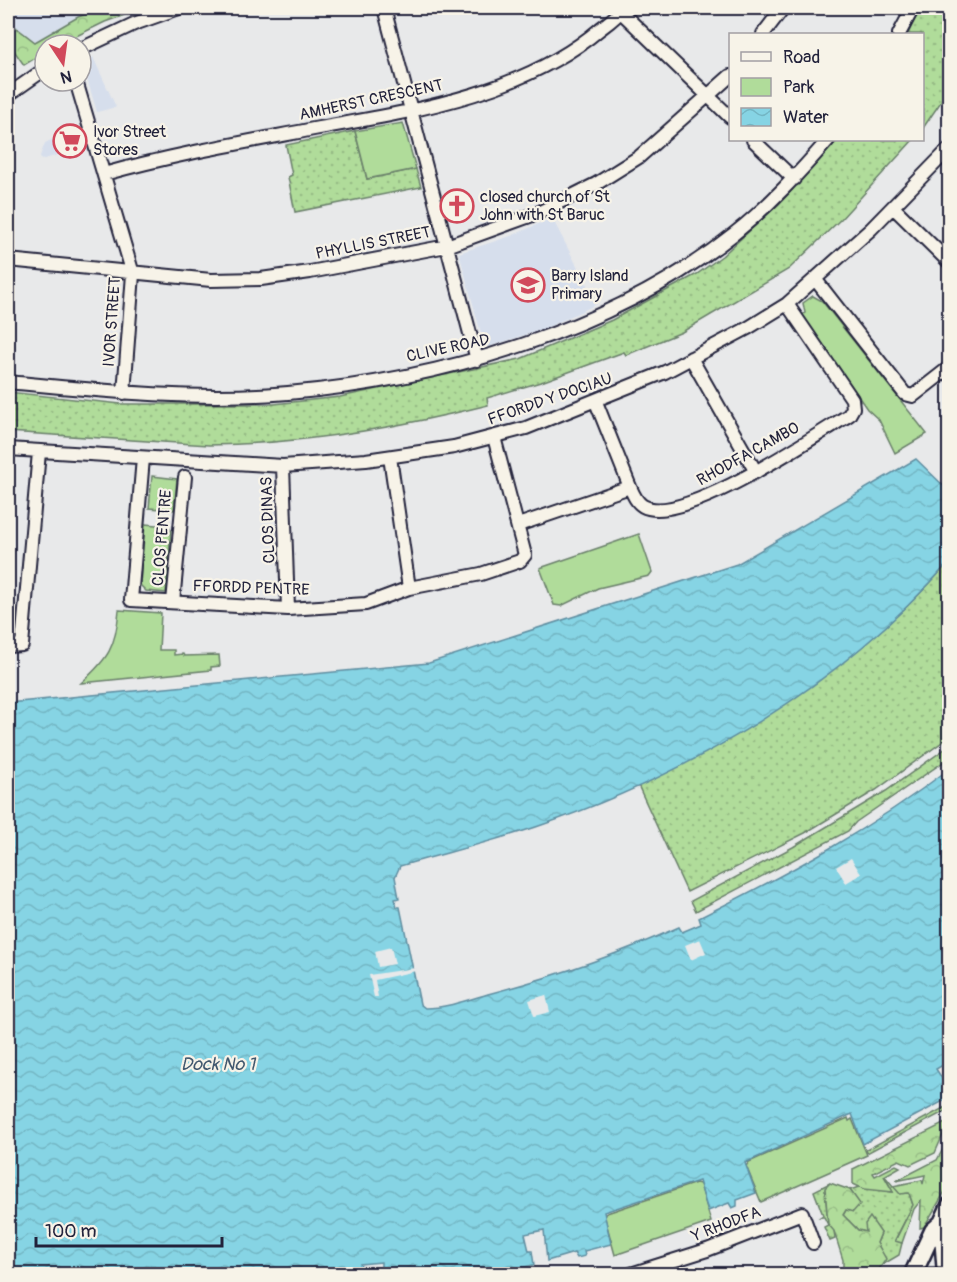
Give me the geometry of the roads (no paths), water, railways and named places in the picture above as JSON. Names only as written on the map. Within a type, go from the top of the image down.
[{"type":"street","points":[[93,43],[134,24],[179,8]]},
{"type":"street","points":[[384,8],[477,360]]},
{"type":"street","points":[[764,33],[783,8]]},
{"type":"street","points":[[900,33],[913,8]]},
{"type":"street","points":[[622,10],[729,116]]},
{"type":"street","name":"AMHERST CRESCENT","points":[[104,174],[161,158],[412,111],[477,92],[535,70],[586,41],[622,10]]},
{"type":"street","points":[[8,95],[33,77]]},
{"type":"street","name":"PHYLLIS STREET","points":[[8,261],[211,280],[261,279],[310,273],[447,246],[538,213],[596,184],[639,157],[729,77]]},
{"type":"street","name":"IVOR STREET","points":[[80,93],[133,274],[124,393]]},
{"type":"street","points":[[754,141],[794,180]]},
{"type":"street","name":"CLIVE ROAD","points":[[8,382],[124,393],[287,393],[329,388],[477,360],[532,344],[671,275],[736,232],[794,180],[827,141]]},
{"type":"street","name":"FFORDD Y DOCIAU","points":[[8,449],[283,466],[390,457],[454,447],[494,437],[596,402],[691,358],[787,304],[893,207],[950,148]]},
{"type":"street","points":[[893,207],[950,264]]},
{"type":"street","points":[[814,279],[905,394],[913,396],[950,367]]},
{"type":"street","name":"RHODFA CAMBO","points":[[596,402],[636,500],[644,506],[657,509],[703,498],[756,472],[849,415],[853,408],[852,399],[787,304]]},
{"type":"street","points":[[691,358],[756,472]]},
{"type":"street","name":"FFORDD PENTRE","points":[[143,458],[131,600],[288,609],[366,604],[409,588],[481,574],[520,561],[525,555],[494,437]]},
{"type":"street","points":[[8,646],[22,645],[39,452]]},
{"type":"street","points":[[390,457],[409,588]]},
{"type":"street","name":"CLOS DINAS","points":[[283,466],[288,609]]},
{"type":"street","name":"CLOS PENTRE","points":[[173,602],[184,477]]},
{"type":"street","points":[[518,525],[630,487]]},
{"type":"street","points":[[913,1275],[933,1232],[942,1223],[950,1206]]},
{"type":"street","name":"Y RHODFA","points":[[631,1275],[657,1271],[802,1213],[813,1243]]},
{"type":"street","points":[[942,1223],[946,1275]]},
{"type":"water","name":"Dock Nº 1","points":[[916,459],[949,491],[949,562],[907,607],[861,648],[812,686],[760,721],[706,753],[650,781],[594,806],[536,827],[400,866],[395,877],[399,898],[395,899],[397,907],[400,907],[420,1004],[425,1008],[449,1005],[585,965],[679,927],[682,932],[701,924],[699,918],[828,850],[949,769],[950,1061],[936,1069],[945,1083],[949,1081],[949,1098],[863,1144],[852,1114],[745,1163],[756,1193],[737,1200],[737,1206],[732,1208],[729,1203],[708,1211],[699,1181],[604,1212],[611,1244],[584,1251],[585,1256],[577,1258],[574,1253],[547,1261],[544,1230],[525,1234],[529,1251],[532,1251],[534,1265],[491,1274],[381,1274],[381,1262],[360,1264],[364,1274],[8,1274],[8,703],[429,663],[737,564]]},
{"type":"place","name":"Ivor Street Stores","points":[[70,141]]},
{"type":"place","name":"closed church of St John with St Baruc","points":[[457,206]]},
{"type":"place","name":"Barry Island Primary","points":[[528,285]]}]
